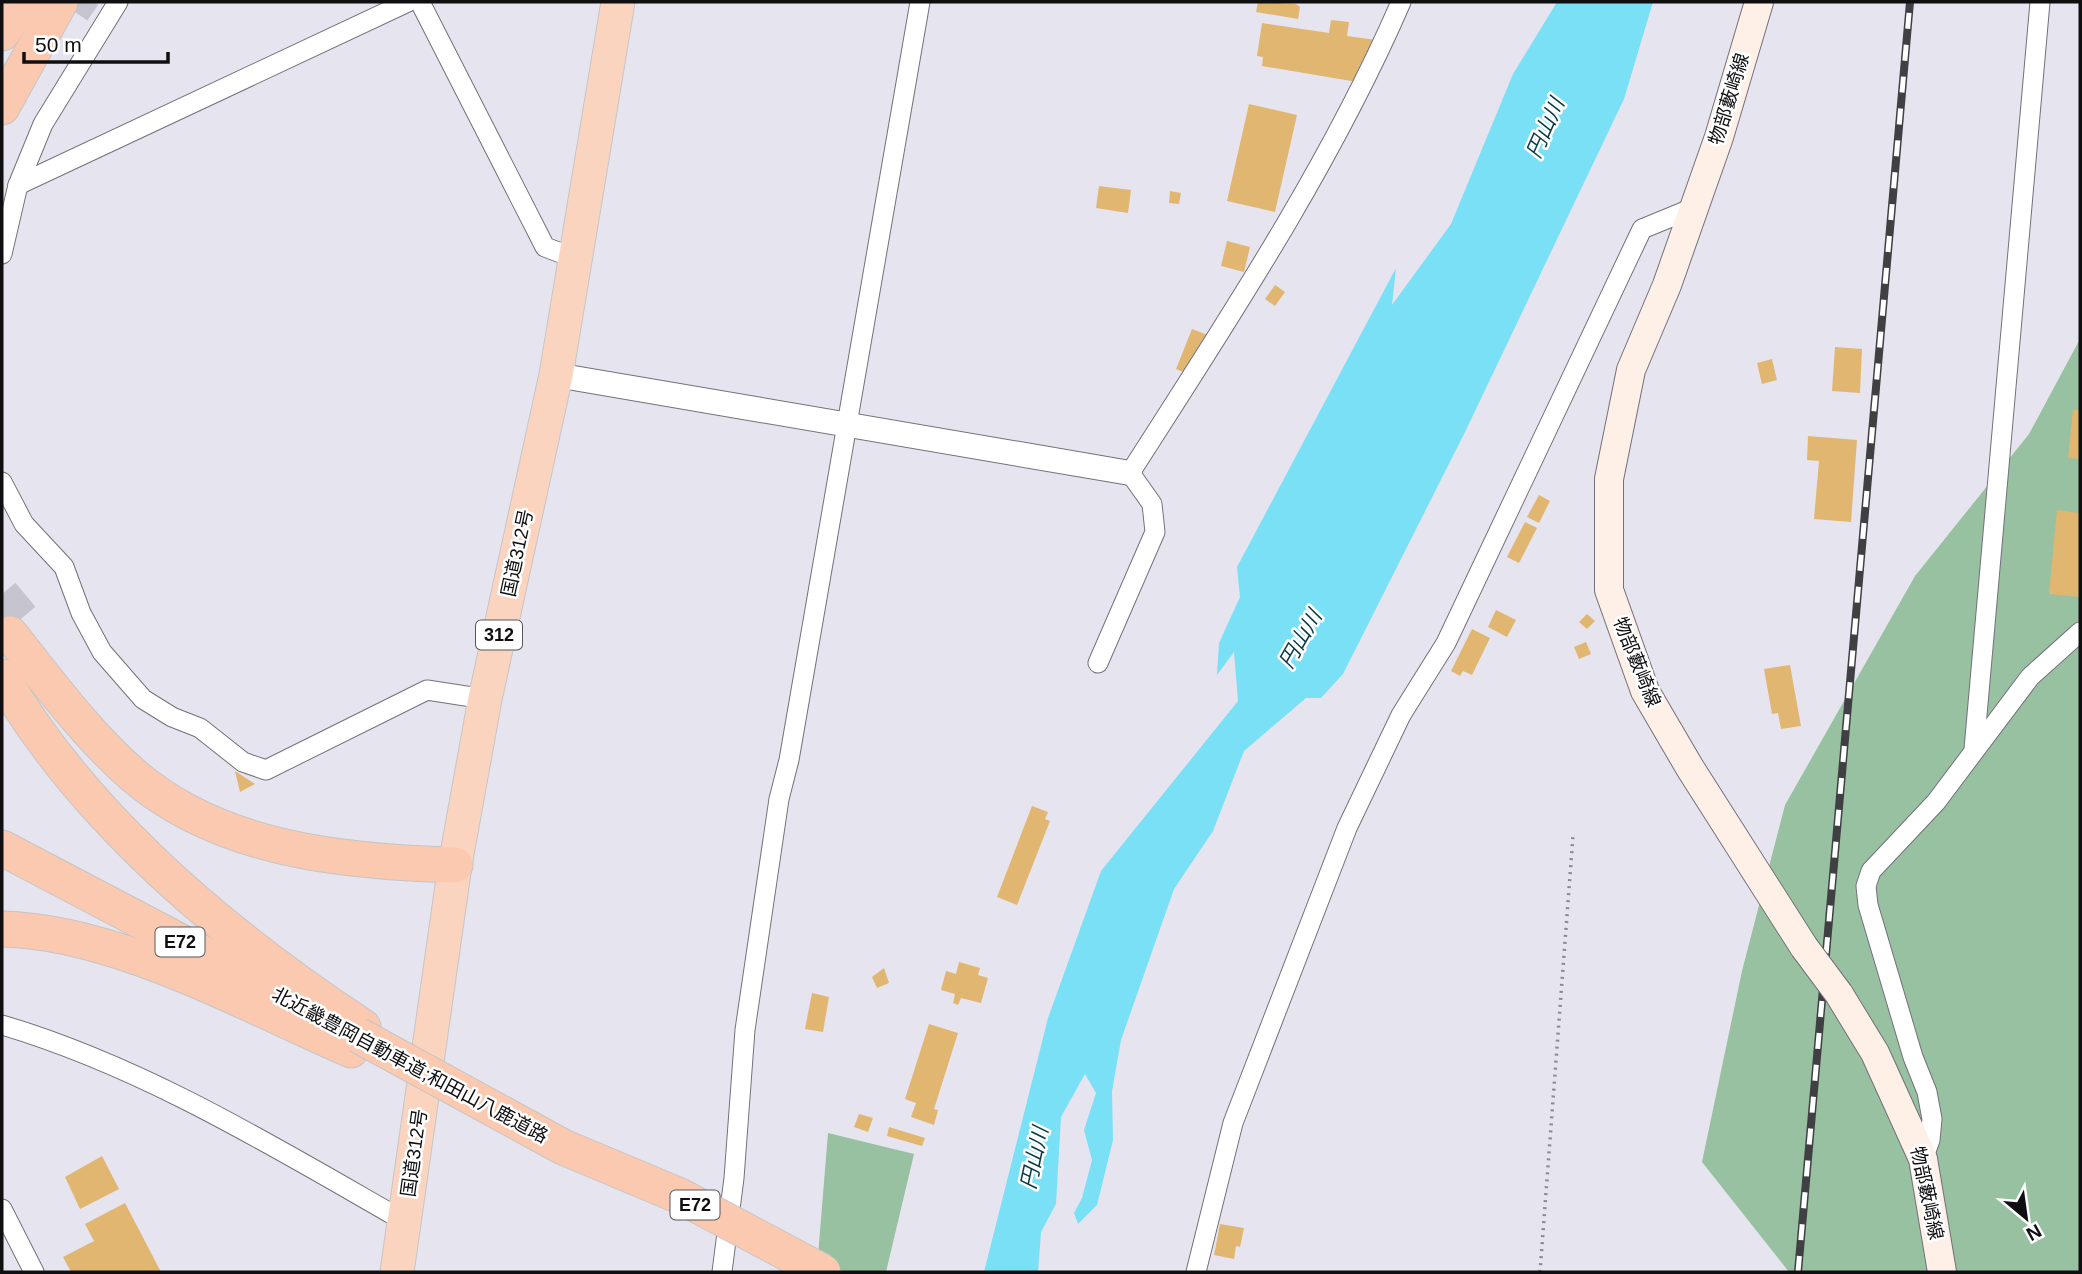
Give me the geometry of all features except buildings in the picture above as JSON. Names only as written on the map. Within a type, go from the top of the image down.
[{"type":"highway","points":[[2,24],[20,2]]},
{"type":"highway","points":[[2,33],[20,2]]},
{"type":"highway","points":[[5,82],[48,2]]},
{"type":"highway","points":[[5,82],[59,2]]},
{"type":"highway","points":[[2,107],[59,2]]},
{"type":"highway","name":"国道312号","points":[[397,1272],[455,865],[485,699],[556,375],[618,2]]},
{"type":"highway","points":[[2,11],[4,3]]},
{"type":"highway","points":[[16,626],[111,754],[157,793],[204,820],[252,838],[292,847],[382,863],[455,865]]},
{"type":"highway","points":[[2,677],[40,735],[69,772],[166,875],[294,979],[357,1037]]},
{"type":"highway","name":"北近畿豊岡自動車道;和田山八鹿道路","points":[[2,849],[562,1147],[680,1196],[823,1272]]},
{"type":"highway","points":[[2,929],[53,933],[149,961],[357,1037],[627,1158],[680,1196]]},
{"type":"main road","name":"物部藪崎線","points":[[1759,2],[1719,138],[1667,285],[1631,370],[1609,479],[1609,590],[1645,691],[1804,947],[1839,994],[1875,1053],[1923,1159],[1942,1272]]},
{"type":"street","points":[[2,254],[18,185],[43,124],[100,17],[118,2]]},
{"type":"street","points":[[18,185],[408,2]]},
{"type":"street","points":[[420,2],[545,247],[574,258]]},
{"type":"street","points":[[722,1272],[733,1191],[745,1030],[779,799],[789,760],[920,2]]},
{"type":"street","points":[[1130,473],[1242,298],[1370,73],[1401,2]]},
{"type":"street","points":[[1973,749],[2040,2]]},
{"type":"street","points":[[1196,1272],[1233,1124],[1347,828],[1401,715],[1446,643],[1642,229],[1693,208]]},
{"type":"street","points":[[556,375],[1130,473],[1152,504],[1156,532],[1098,663]]},
{"type":"street","points":[[2,482],[24,524],[64,567],[80,613],[102,652],[143,699],[172,717],[200,728],[243,762],[266,770],[427,690],[485,699]]},
{"type":"street","points":[[1923,1159],[1930,1140],[1932,1119],[1927,1092],[1913,1058],[1868,905],[1866,886],[1871,871],[1936,802],[1973,749],[2030,677],[2080,632]]},
{"type":"street","points":[[2,1025],[43,1037],[160,1088],[271,1145],[404,1221]]},
{"type":"street","points":[[2,1209],[34,1272]]},
{"type":"path","points":[[1540,1272],[1573,836]]},
{"type":"green space","points":[[2080,339],[2080,1272],[1789,1272],[1702,1162],[1742,971],[1785,805],[1915,576],[2029,434]]},
{"type":"green space","points":[[828,1133],[914,1154],[886,1272],[826,1272],[817,1268]]},
{"type":"water","name":"円山川","points":[[1557,2],[1653,2],[1624,99],[1465,432],[1343,674],[1321,698],[1306,698],[1244,751],[1213,831],[1174,889],[1121,1040],[1112,1091],[1113,1140],[1097,1205],[1078,1224],[1074,1213],[1082,1198],[1092,1160],[1084,1130],[1096,1093],[1085,1074],[1061,1117],[1056,1204],[1041,1232],[1038,1272],[984,1272],[1048,1018],[1101,871],[1238,701],[1234,652],[1217,675],[1219,643],[1240,597],[1237,567],[1396,268],[1392,305],[1451,224],[1513,74]]},
{"type":"tunnel","points":[[77,2],[96,15]]},
{"type":"tunnel","points":[[2,594],[22,618]]},
{"type":"railway","points":[[1798,1272],[1910,2]]}]
